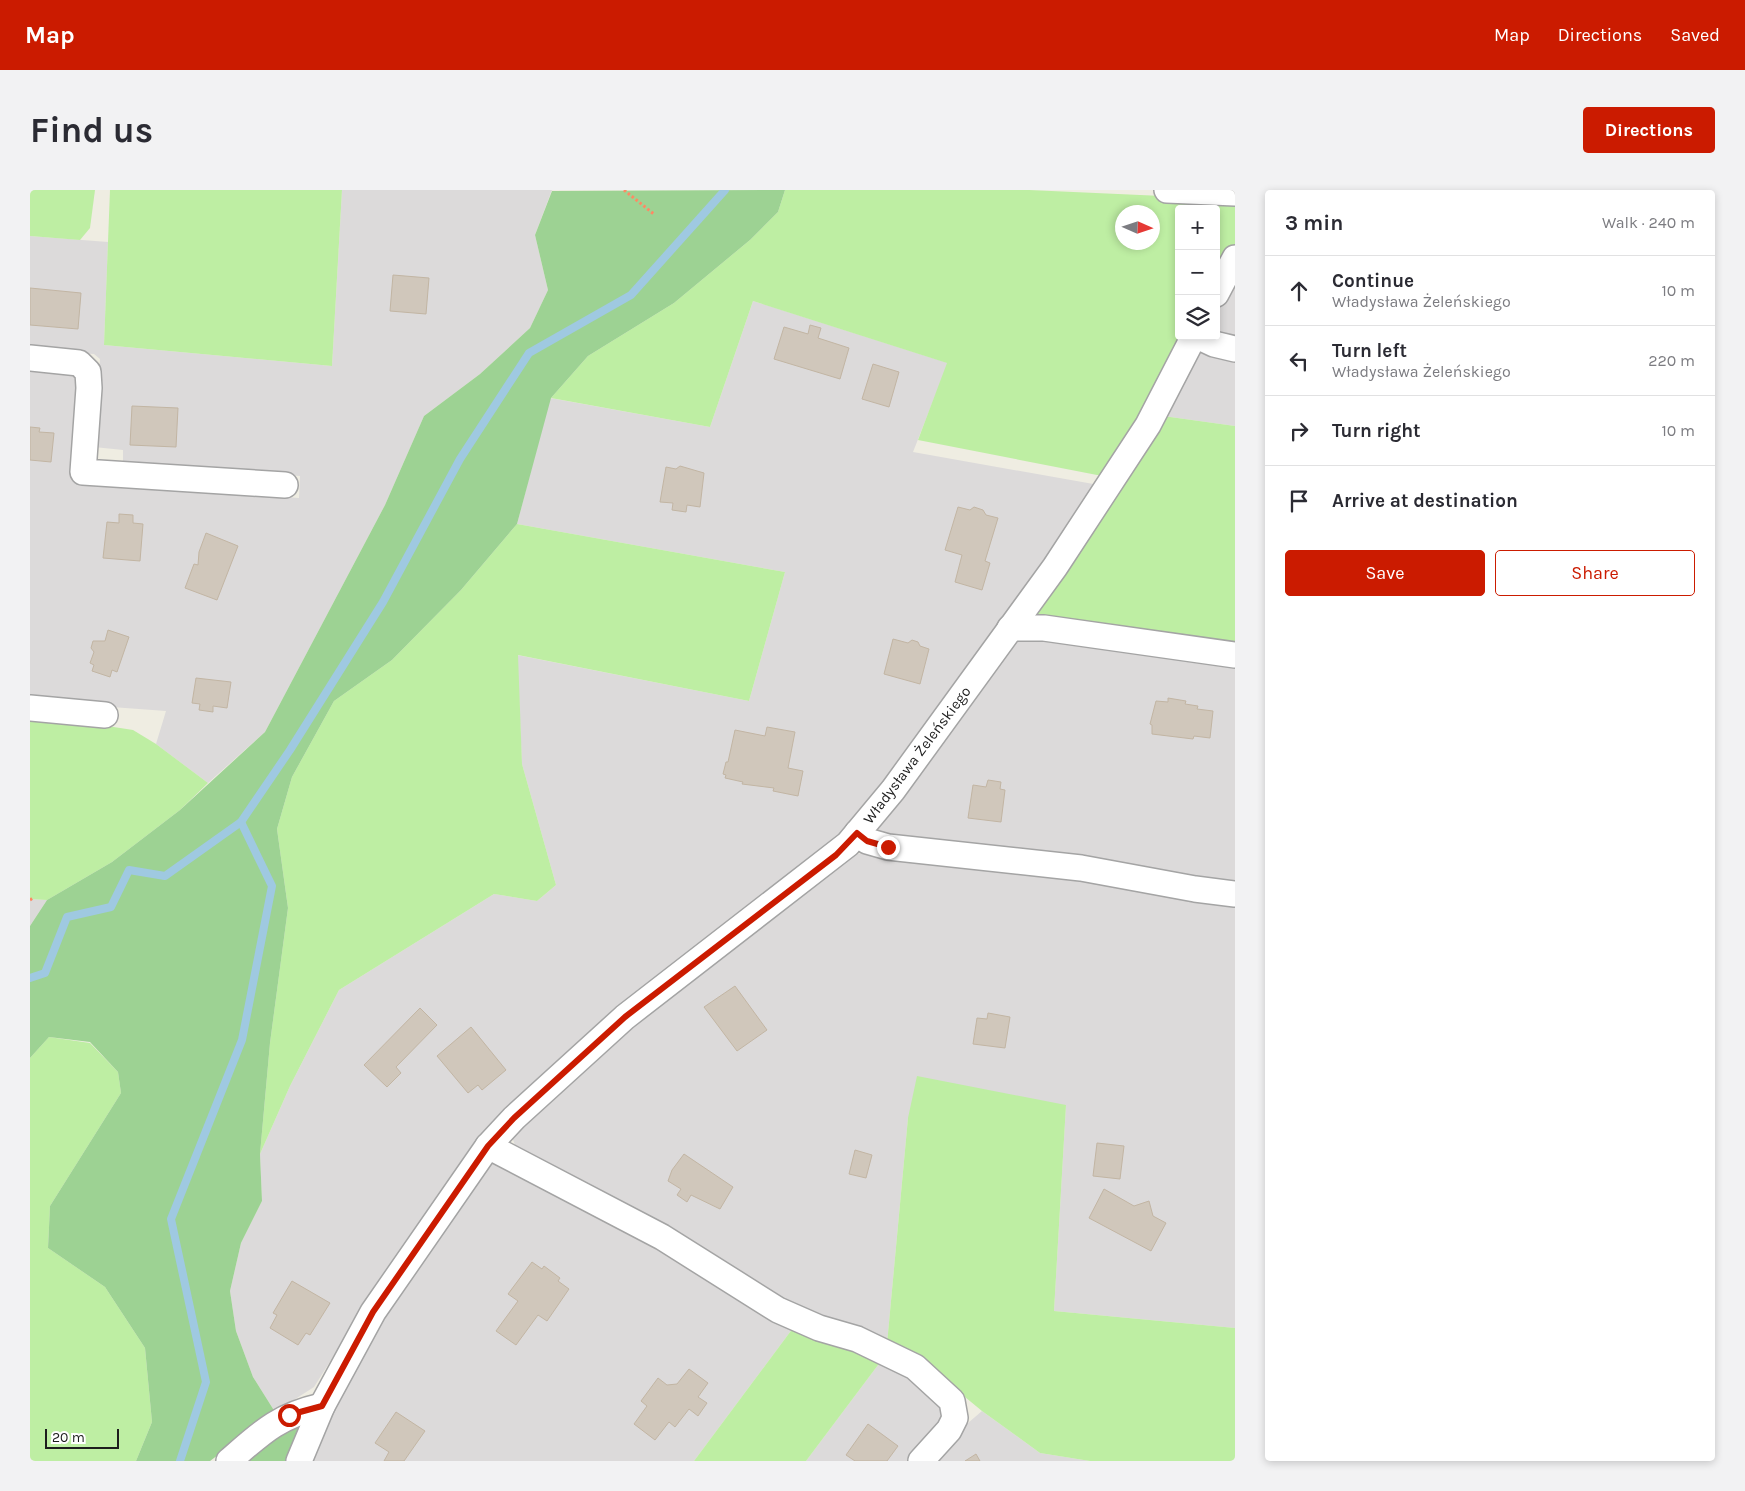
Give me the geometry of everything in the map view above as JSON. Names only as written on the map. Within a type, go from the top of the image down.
[{"type":"street","points":[[1167,190],[1235,193]]},
{"type":"street","points":[[1220,286],[1235,258]]},
{"type":"street","name":"Władysława Żeleńskiego","points":[[299,1461],[322,1406],[373,1312],[488,1146],[514,1118],[625,1017],[836,855],[857,833],[899,782],[1055,567],[1113,482],[1148,425],[1194,340]]},
{"type":"street","points":[[1205,340],[1235,349]]},
{"type":"street","points":[[30,358],[79,363],[88,372],[89,388],[83,472],[284,485]]},
{"type":"street","points":[[1010,628],[1044,628],[1235,655]]},
{"type":"street","points":[[30,708],[105,715]]},
{"type":"street","points":[[857,833],[867,841],[888,847],[1080,868],[1195,889],[1235,894]]},
{"type":"street","points":[[488,1146],[662,1237],[778,1310],[819,1328],[857,1339],[915,1367],[952,1402],[955,1418],[949,1430],[921,1461]]},
{"type":"street","points":[[229,1461],[272,1424],[289,1415],[322,1406]]},
{"type":"path","points":[[624,190],[656,216]]},
{"type":"shaded area","points":[[342,190],[552,190],[535,235],[548,290],[530,328],[480,374],[424,416],[385,505],[265,732],[208,783],[156,744],[166,711],[30,701],[30,365],[71,371],[79,378],[89,483],[299,498],[300,476],[123,463],[123,450],[94,447],[100,359],[94,354],[30,350],[30,236],[108,242],[104,345],[332,366]]},
{"type":"shaded area","points":[[1235,278],[1235,339],[1220,334],[1220,306]]},
{"type":"shaded area","points":[[753,301],[948,363],[913,452],[1099,485],[844,840],[621,1013],[365,1306],[314,1387],[275,1412],[253,1377],[236,1331],[230,1291],[241,1243],[262,1201],[260,1154],[290,1086],[339,990],[494,894],[537,901],[556,885],[522,764],[517,655],[749,701],[785,572],[517,524],[550,398],[710,427]]},
{"type":"shaded area","points":[[1198,348],[1235,356],[1235,426],[1163,416]]},
{"type":"shaded area","points":[[1025,634],[1235,658],[1235,888],[888,841],[875,826],[1011,644]]},
{"type":"shaded area","points":[[867,853],[1235,899],[1235,1328],[1054,1311],[1066,1105],[908,1118],[887,1344],[784,1304],[517,1151],[511,1134],[627,1025],[853,854]]},
{"type":"shaded area","points":[[30,899],[47,900],[30,926]]},
{"type":"shaded area","points":[[498,1159],[796,1324],[694,1461],[305,1461],[378,1316],[488,1162]]},
{"type":"shaded area","points":[[884,1357],[911,1371],[968,1423],[982,1411],[1040,1453],[1090,1461],[806,1461]]},
{"type":"green space","points":[[30,190],[95,190],[90,228],[80,240],[30,236]]},
{"type":"green space","points":[[110,190],[342,190],[332,366],[104,345]]},
{"type":"green space","points":[[785,190],[1029,190],[1235,200],[1235,244],[1220,272],[1220,205],[1175,205],[1175,340],[1185,340],[1108,475],[1097,475],[918,440],[947,363],[753,301],[710,427],[551,398],[588,356],[674,303],[750,240],[778,212]]},
{"type":"green space","points":[[785,190],[778,212],[750,240],[674,303],[588,356],[551,398],[517,524],[461,590],[392,660],[334,701],[292,777],[277,829],[288,908],[270,1043],[260,1154],[262,1201],[241,1243],[230,1291],[236,1331],[253,1377],[275,1412],[210,1461],[136,1461],[152,1422],[145,1348],[105,1287],[48,1248],[50,1206],[121,1093],[118,1072],[90,1042],[49,1037],[30,1058],[30,926],[47,900],[112,862],[180,810],[265,732],[385,505],[424,416],[480,374],[530,328],[548,290],[535,235],[552,191]]},
{"type":"green space","points":[[1163,416],[1235,426],[1235,648],[1044,622],[1031,613]]},
{"type":"green space","points":[[517,524],[785,572],[749,701],[518,655],[522,764],[556,885],[537,901],[494,894],[339,990],[290,1086],[260,1154],[270,1043],[288,908],[277,829],[292,777],[334,701],[392,660],[461,590]]},
{"type":"green space","points":[[30,714],[133,730],[156,744],[208,783],[180,810],[112,862],[47,900],[30,899]]},
{"type":"green space","points":[[49,1037],[90,1043],[118,1072],[121,1093],[50,1206],[48,1248],[105,1287],[145,1348],[152,1422],[136,1461],[30,1461],[30,1058]]},
{"type":"green space","points":[[917,1076],[1066,1105],[1054,1311],[1235,1328],[1235,1461],[1090,1461],[1040,1453],[982,1411],[925,1364],[887,1344],[908,1118]]},
{"type":"green space","points":[[796,1324],[884,1357],[806,1461],[694,1461]]},
{"type":"green space","points":[[293,1427],[301,1429],[291,1461],[242,1461]]},
{"type":"building","points":[[393,275],[429,278],[426,314],[390,311]]},
{"type":"building","points":[[30,288],[81,293],[78,329],[30,325]]},
{"type":"building","points":[[810,325],[821,328],[818,338],[849,348],[840,379],[774,359],[784,327],[808,334]]},
{"type":"building","points":[[873,364],[899,372],[889,407],[862,399]]},
{"type":"building","points":[[132,406],[178,408],[176,447],[130,445]]},
{"type":"building","points":[[30,427],[40,428],[39,432],[54,433],[51,462],[30,460]]},
{"type":"building","points":[[680,466],[704,473],[700,507],[687,505],[686,512],[672,510],[673,503],[660,502],[666,467],[676,469]]},
{"type":"building","points":[[958,507],[970,510],[974,507],[983,510],[986,515],[998,518],[985,561],[990,563],[982,590],[955,582],[962,555],[945,550]]},
{"type":"building","points":[[119,514],[133,515],[133,523],[143,524],[140,561],[103,558],[107,522],[119,523]]},
{"type":"building","points":[[206,533],[238,546],[217,600],[185,588],[194,564],[198,565],[199,552]]},
{"type":"building","points":[[108,630],[129,637],[117,672],[112,670],[110,677],[92,671],[94,665],[90,663],[94,652],[91,648],[93,641],[105,641]]},
{"type":"building","points":[[893,639],[908,643],[912,640],[918,642],[920,646],[929,649],[920,684],[884,674]]},
{"type":"building","points":[[196,678],[231,682],[227,708],[213,706],[213,712],[199,710],[200,704],[192,703]]},
{"type":"building","points":[[1168,698],[1186,701],[1185,704],[1198,706],[1197,709],[1213,711],[1210,738],[1194,736],[1193,739],[1152,734],[1152,725],[1150,724],[1156,701],[1168,702]]},
{"type":"building","points":[[767,727],[795,732],[788,768],[803,771],[798,796],[773,791],[774,788],[742,784],[743,782],[725,778],[726,775],[723,774],[726,762],[728,762],[735,730],[765,736]]},
{"type":"building","points":[[988,780],[1001,782],[1000,789],[1005,790],[1001,822],[968,818],[973,785],[986,787]]},
{"type":"building","points":[[735,986],[767,1030],[737,1051],[704,1007]]},
{"type":"building","points":[[420,1008],[437,1025],[396,1067],[401,1073],[387,1087],[364,1065]]},
{"type":"building","points":[[988,1013],[1010,1017],[1005,1048],[973,1044],[977,1018],[987,1019]]},
{"type":"building","points":[[471,1027],[506,1070],[482,1090],[478,1085],[468,1093],[437,1056]]},
{"type":"building","points":[[1097,1143],[1124,1146],[1120,1179],[1093,1176]]},
{"type":"building","points":[[855,1150],[872,1155],[866,1178],[849,1174]]},
{"type":"building","points":[[684,1154],[733,1187],[720,1209],[691,1195],[687,1202],[677,1195],[681,1189],[668,1181],[672,1170]]},
{"type":"building","points":[[1104,1189],[1134,1206],[1149,1201],[1153,1216],[1166,1223],[1151,1251],[1089,1218]]},
{"type":"building","points":[[532,1262],[542,1269],[544,1266],[560,1278],[558,1281],[569,1289],[547,1321],[538,1315],[516,1345],[496,1331],[518,1301],[508,1294]]},
{"type":"building","points":[[292,1281],[330,1303],[310,1335],[306,1333],[298,1345],[270,1328],[277,1315],[273,1313]]},
{"type":"building","points":[[689,1369],[708,1383],[698,1397],[707,1403],[698,1416],[689,1409],[675,1427],[669,1422],[655,1440],[634,1424],[647,1406],[641,1401],[658,1378],[667,1385],[677,1384]]},
{"type":"building","points":[[396,1412],[425,1431],[404,1461],[384,1461],[389,1452],[375,1443]]},
{"type":"building","points":[[868,1424],[898,1446],[887,1461],[855,1461],[846,1455]]},
{"type":"building","points":[[976,1454],[980,1461],[965,1461]]},
{"type":"waterway","points":[[30,978],[45,973],[67,917],[111,907],[129,870],[165,876],[241,822],[290,750],[383,602],[460,459],[529,353],[631,295],[725,190]]},
{"type":"waterway","points":[[180,1461],[206,1382],[171,1219],[242,1040],[272,886],[241,822]]},
{"type":"route","points":[[289,1415],[322,1406],[373,1312],[488,1146],[514,1118],[625,1017],[836,855],[857,833],[867,841],[888,847]]}]
